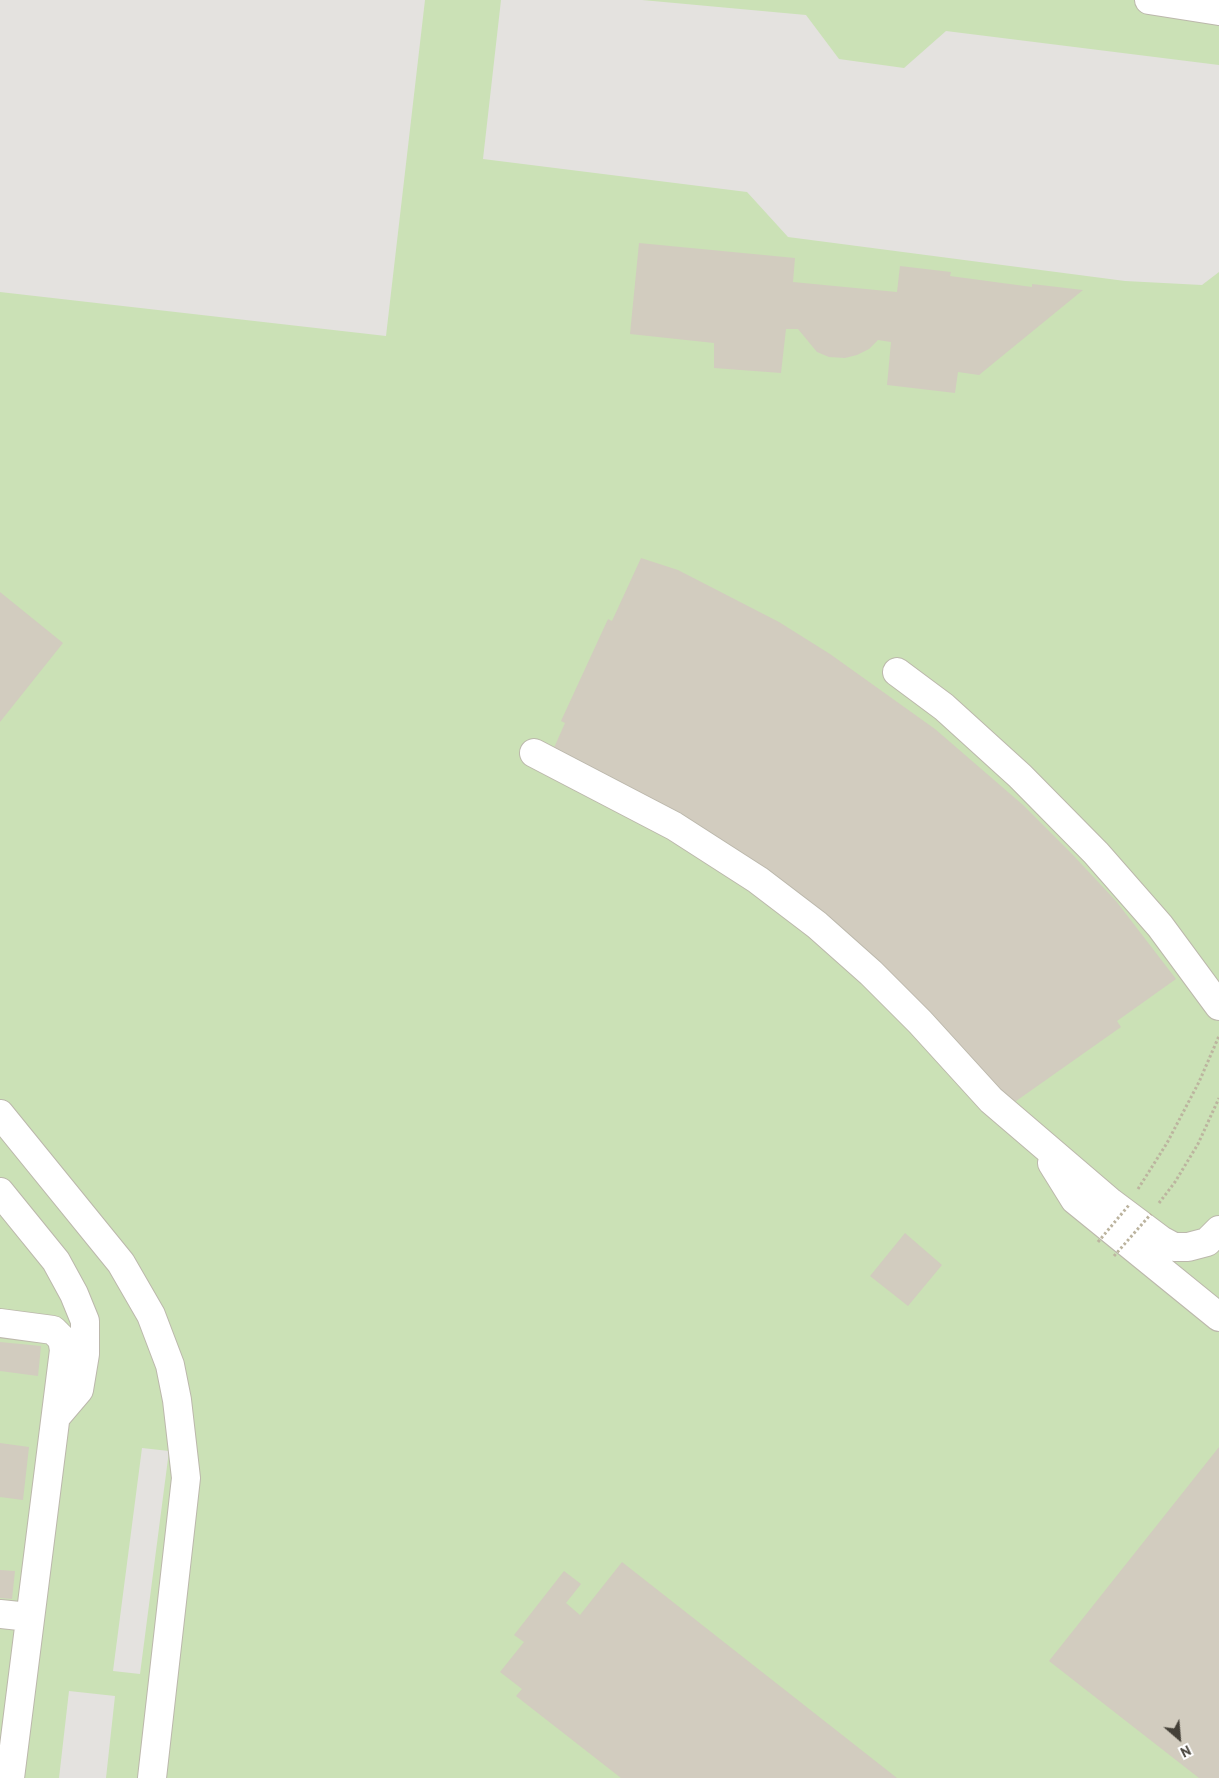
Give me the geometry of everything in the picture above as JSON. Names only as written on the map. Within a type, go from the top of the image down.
[{"type":"street","points":[[1149,0],[1219,10]]},
{"type":"street","points":[[896,672],[944,708],[1020,776],[1096,853],[1160,926],[1219,1006]]},
{"type":"street","points":[[534,753],[674,826],[758,880],[817,925],[920,1022],[990,1100],[1109,1201],[1161,1240],[1174,1247],[1188,1247],[1207,1242],[1219,1230]]},
{"type":"street","points":[[0,1114],[121,1263],[151,1315],[170,1365],[177,1400],[186,1478],[152,1778]]},
{"type":"street","points":[[1041,1145],[1075,1200],[1219,1317]]},
{"type":"street","points":[[0,1192],[56,1261],[74,1294],[85,1321],[85,1354],[79,1390],[56,1417]]},
{"type":"street","points":[[0,1323],[53,1330],[62,1339],[64,1350],[10,1778]]},
{"type":"street","points":[[0,1614],[29,1617]]},
{"type":"path","points":[[1098,1242],[1129,1204],[1167,1143],[1199,1082],[1219,1036]]},
{"type":"path","points":[[1114,1256],[1151,1214],[1175,1182],[1198,1144],[1219,1098]]},
{"type":"green space","points":[[0,0],[1219,0],[1219,1778],[0,1778]]},
{"type":"shaded area","points":[[0,0],[425,0],[386,336],[0,292]]},
{"type":"shaded area","points":[[501,0],[642,0],[806,15],[839,59],[904,68],[946,31],[1219,65],[1219,272],[1202,285],[1125,281],[788,237],[747,192],[483,159]]},
{"type":"shaded area","points":[[142,1448],[169,1451],[140,1674],[113,1671]]},
{"type":"shaded area","points":[[69,1691],[115,1696],[106,1778],[59,1778]]},
{"type":"building","points":[[639,243],[795,258],[793,282],[897,292],[900,266],[951,272],[950,276],[1032,287],[1032,284],[1083,290],[979,375],[958,372],[955,393],[887,385],[891,342],[878,340],[869,349],[857,355],[845,358],[829,357],[817,352],[798,329],[786,329],[781,373],[714,368],[714,343],[630,334]]},
{"type":"building","points":[[641,558],[678,570],[779,622],[830,654],[935,729],[1023,805],[1071,853],[1116,901],[1176,979],[1117,1021],[1121,1027],[1009,1106],[925,1011],[553,750],[565,723],[561,721],[608,619],[612,621]]},
{"type":"building","points":[[0,592],[63,643],[0,722]]},
{"type":"building","points":[[905,1233],[942,1265],[908,1306],[870,1276]]},
{"type":"building","points":[[0,1342],[41,1346],[38,1376],[0,1371]]},
{"type":"building","points":[[0,1443],[29,1447],[23,1500],[0,1497]]},
{"type":"building","points":[[1219,1447],[1219,1778],[1199,1778],[1049,1661]]},
{"type":"building","points":[[622,1562],[897,1778],[621,1778],[516,1696],[522,1689],[500,1672],[524,1642],[514,1635],[564,1571],[581,1584],[566,1603],[580,1615]]},
{"type":"building","points":[[0,1570],[15,1571],[12,1599],[0,1598]]}]
